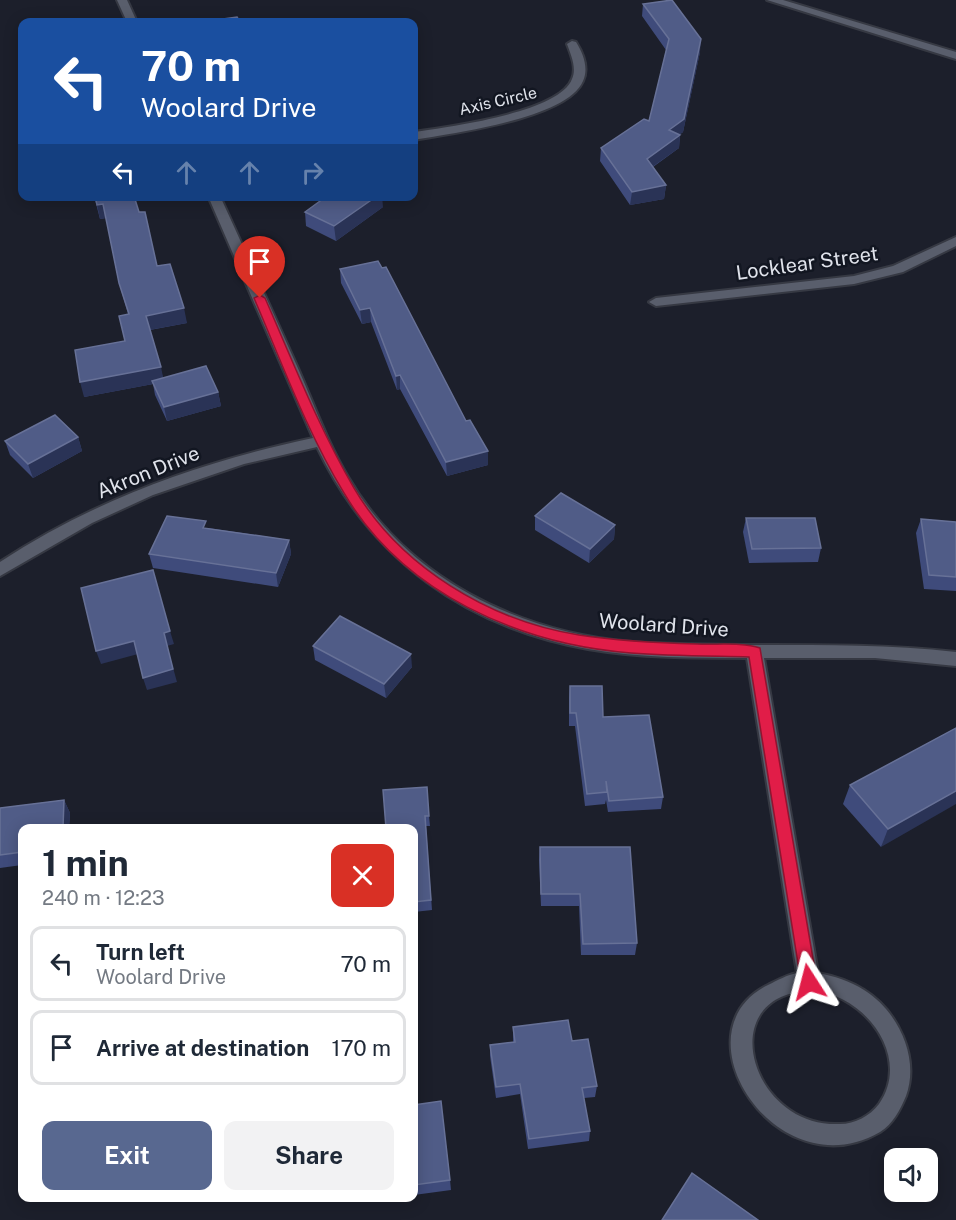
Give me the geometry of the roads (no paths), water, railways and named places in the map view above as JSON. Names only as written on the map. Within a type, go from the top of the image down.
[{"type":"street","points":[[122,0],[130,18]]},
{"type":"street","points":[[772,0],[956,56]]},
{"type":"street","name":"Axis Circle","points":[[418,135],[534,111],[565,97],[576,84],[581,68],[573,44]]},
{"type":"street","name":"Woolard Drive","points":[[216,201],[323,441],[349,492],[376,529],[407,561],[439,586],[472,605],[517,624],[575,640],[630,648],[755,652],[872,650],[956,659]]},
{"type":"street","name":"Locklear Street","points":[[656,302],[854,280],[898,269],[956,241]]},
{"type":"street","name":"Akron Drive","points":[[0,570],[63,532],[148,492],[242,460],[323,441]]},
{"type":"street","points":[[755,652],[809,982]]},
{"type":"street","points":[[809,982],[842,988],[866,1003],[885,1023],[898,1047],[901,1073],[896,1097],[882,1118],[860,1131],[833,1136],[806,1132],[781,1119],[760,1100],[746,1076],[741,1043],[743,1027],[754,1007],[771,992],[793,983],[809,982]]}]
